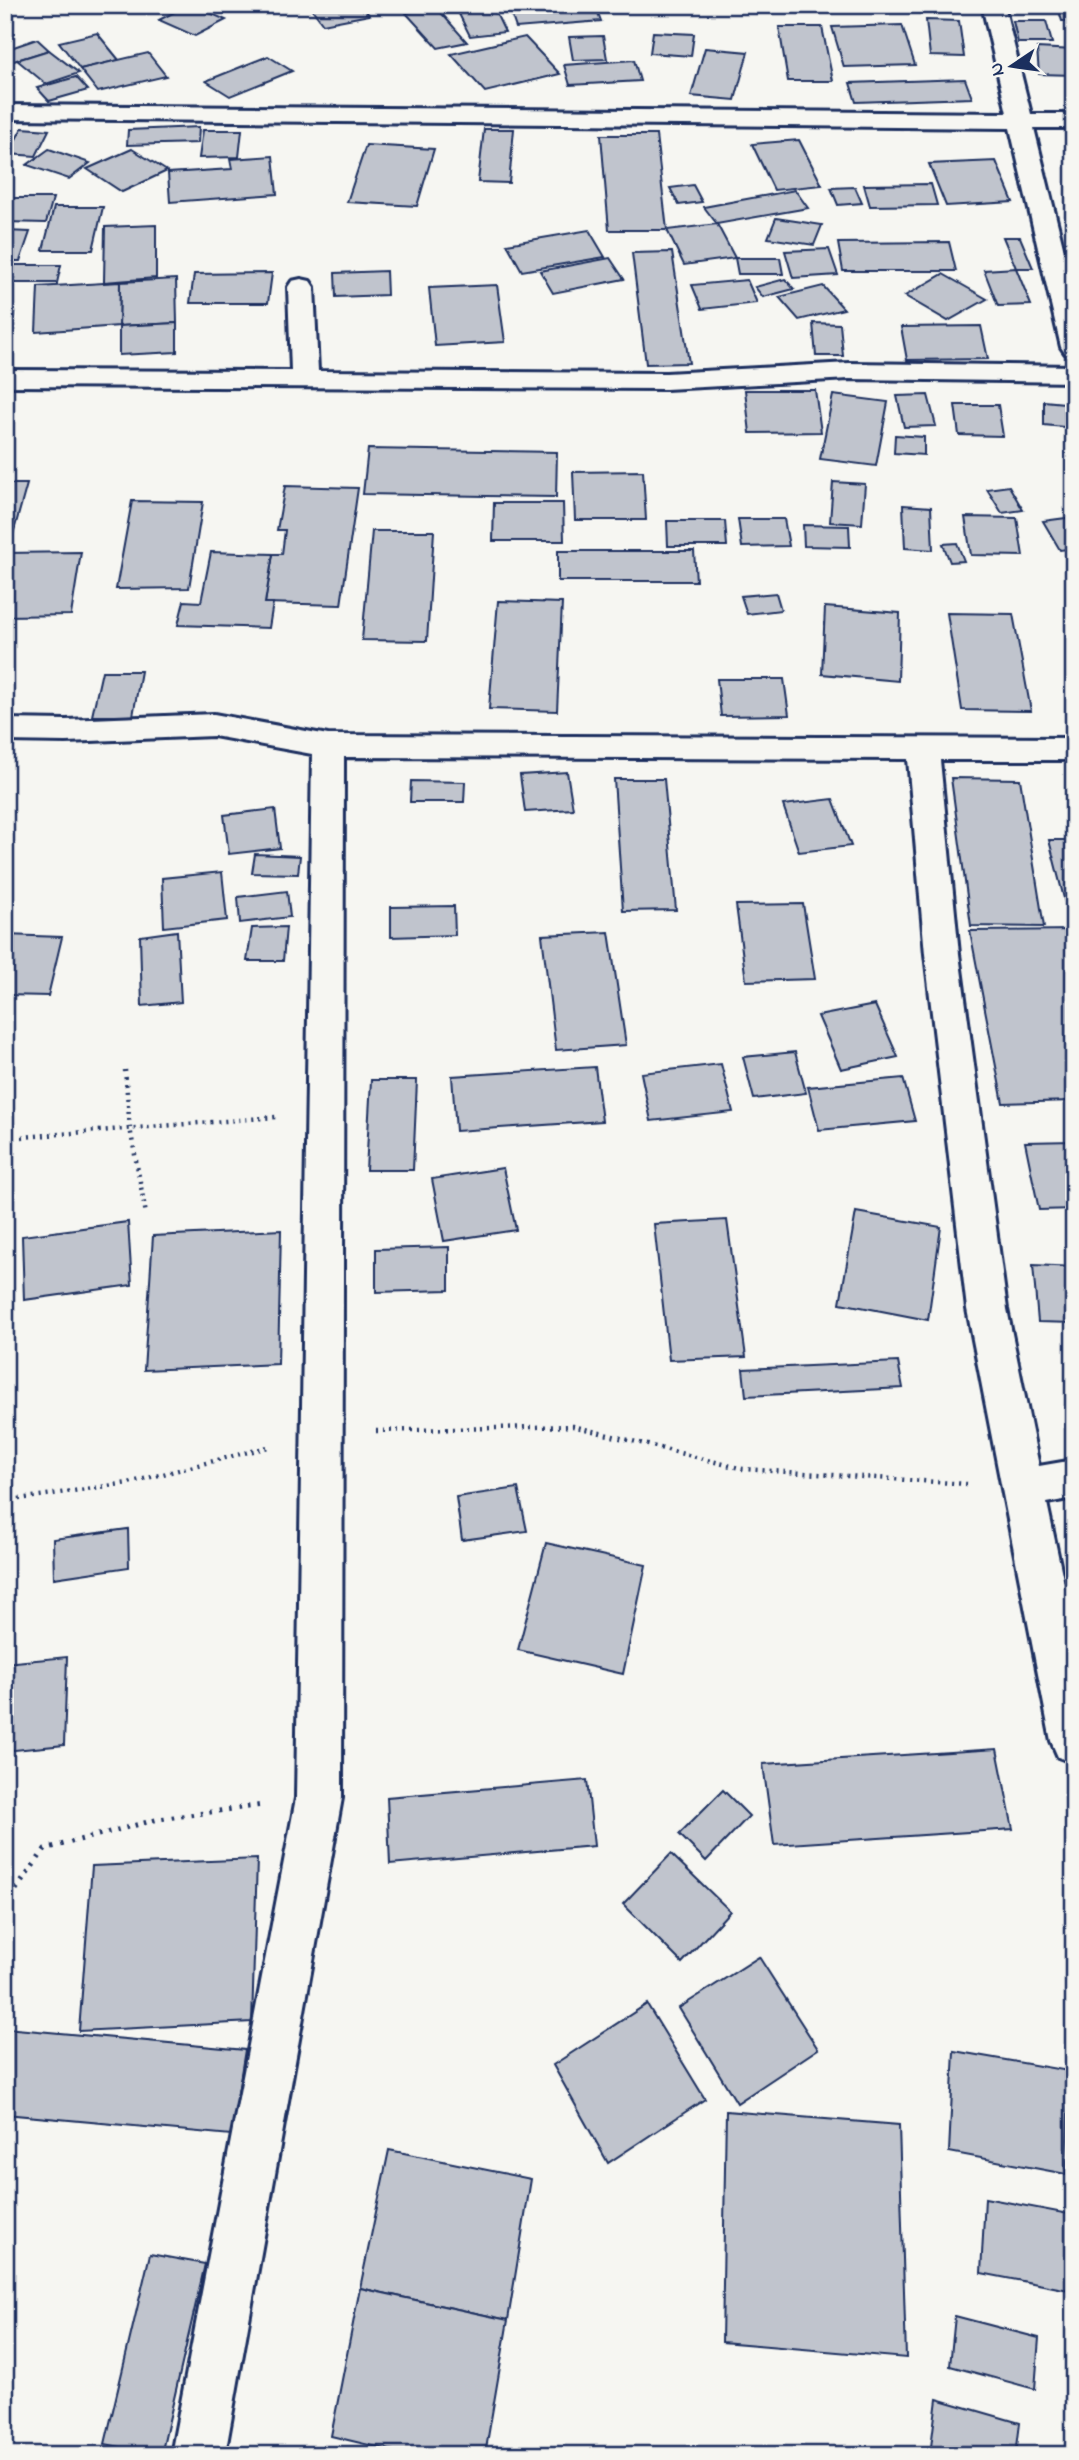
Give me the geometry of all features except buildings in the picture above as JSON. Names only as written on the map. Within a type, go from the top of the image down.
[{"type":"street","points":[[993,5],[1074,348]]},
{"type":"street","points":[[5,112],[222,116],[1074,121]]},
{"type":"street","points":[[301,287],[305,380]]},
{"type":"street","points":[[5,378],[666,381],[849,371],[1074,374]]},
{"type":"street","points":[[5,730],[66,731],[214,725],[328,746],[1074,749]]},
{"type":"street","points":[[198,2455],[319,1798],[328,746]]},
{"type":"street","points":[[923,749],[942,954],[987,1309],[1074,1741]]},
{"type":"street","points":[[1023,1488],[1074,1479]]},
{"type":"path","points":[[125,1070],[130,1128],[146,1214]]},
{"type":"path","points":[[22,1137],[326,1113]]},
{"type":"path","points":[[5,1501],[128,1483],[323,1433],[572,1426],[743,1469],[1023,1488]]},
{"type":"path","points":[[5,1905],[46,1849],[159,1818],[319,1798]]}]
